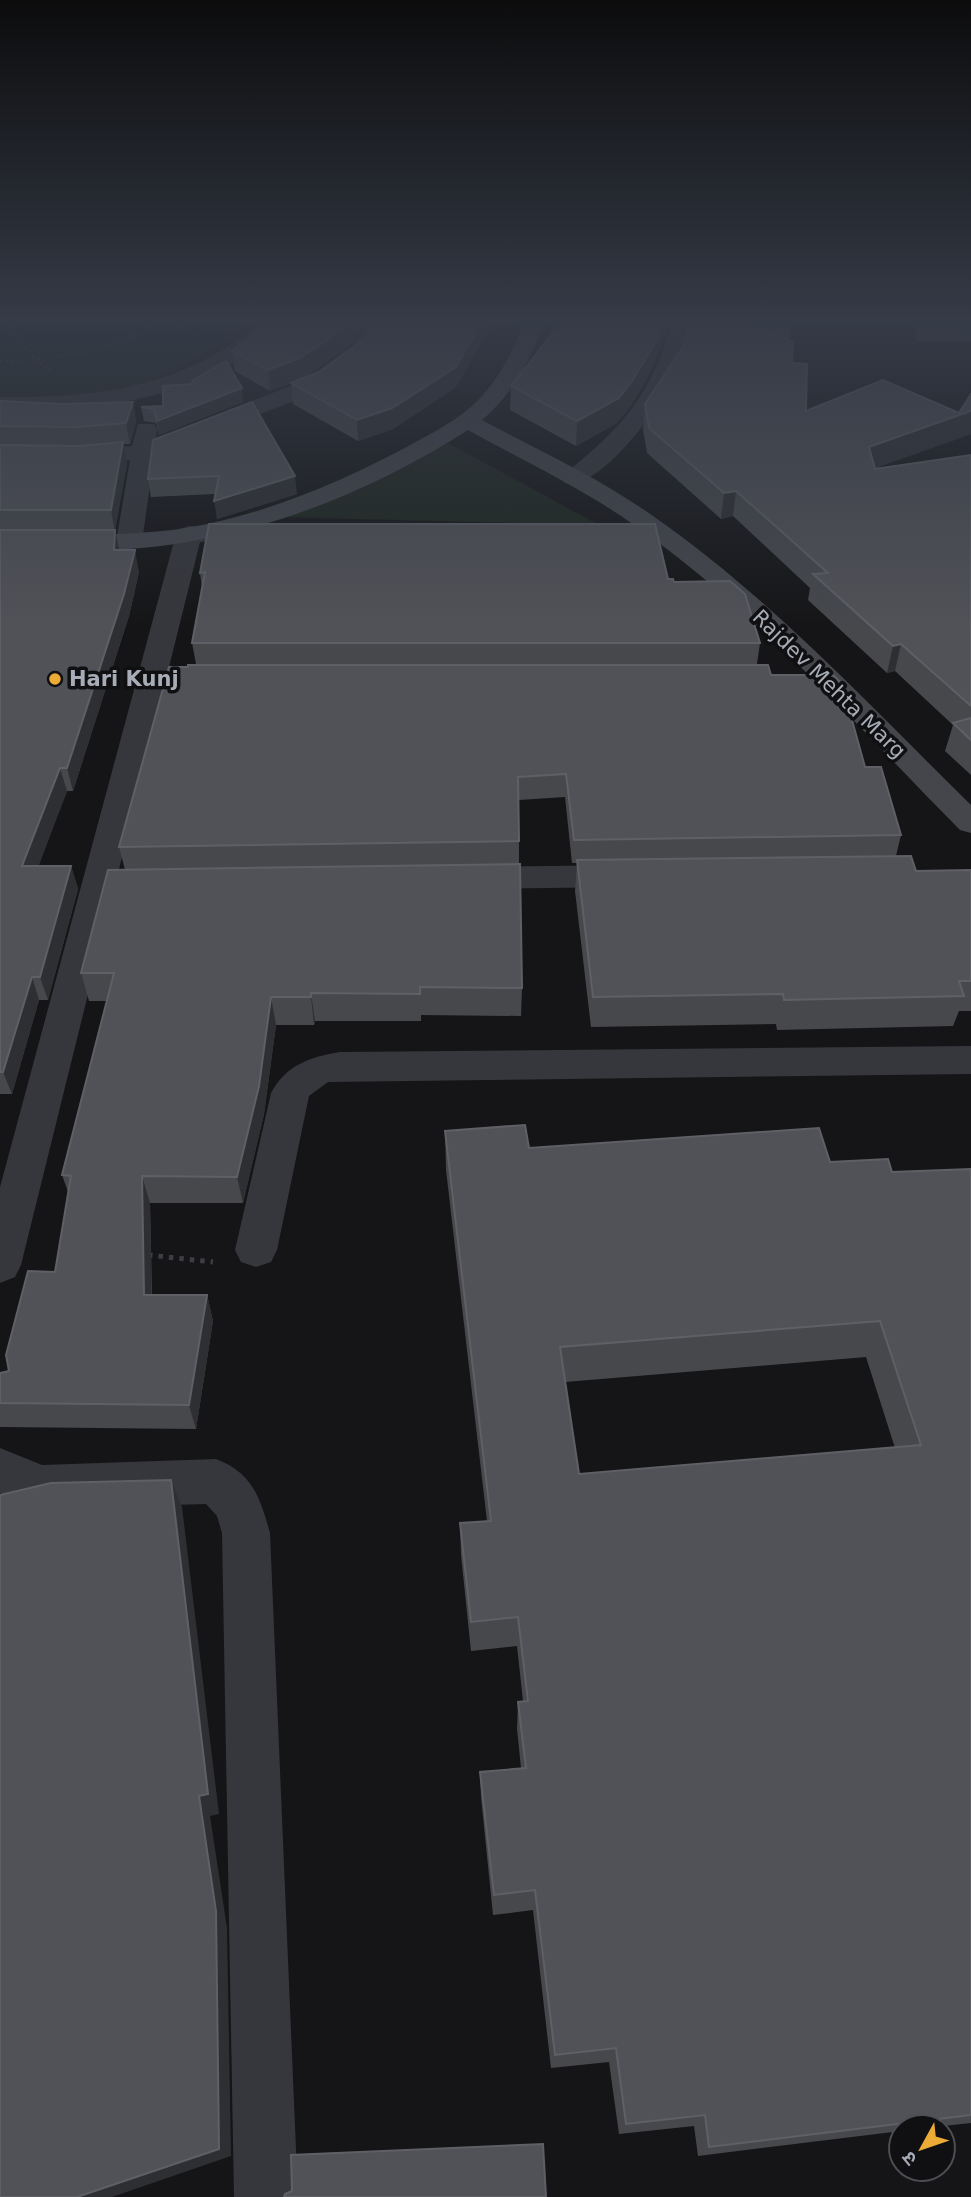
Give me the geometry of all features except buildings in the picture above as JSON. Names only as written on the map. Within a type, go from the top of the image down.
[{"type":"street","points":[[129,542],[147,424]]},
{"type":"street","points":[[0,456],[83,457],[144,452],[216,424]]},
{"type":"street","points":[[0,542],[129,542],[223,527],[321,494],[410,453],[462,424]]},
{"type":"street","name":"Rajdev Mehta Marg","points":[[472,424],[573,478],[663,534],[752,609],[971,823]]},
{"type":"street","points":[[573,478],[635,424]]},
{"type":"street","points":[[189,534],[287,534]]},
{"type":"street","points":[[0,1265],[6,1213],[111,884],[165,676],[189,534]]},
{"type":"street","points":[[622,534],[663,534]]},
{"type":"street","points":[[784,676],[821,676]]},
{"type":"street","points":[[430,879],[652,876]]},
{"type":"street","points":[[256,1250],[290,1093],[298,1081],[318,1069],[340,1066],[971,1060]]},
{"type":"street","points":[[0,1470],[41,1487],[216,1480],[238,1504],[246,1533],[266,2197]]},
{"type":"path","points":[[141,1254],[237,1264],[256,1250]]},
{"type":"shaded area","points":[[448,443],[599,525],[275,517],[385,477]]},
{"type":"place","name":"Hari Kunj","points":[[55,679]]}]
